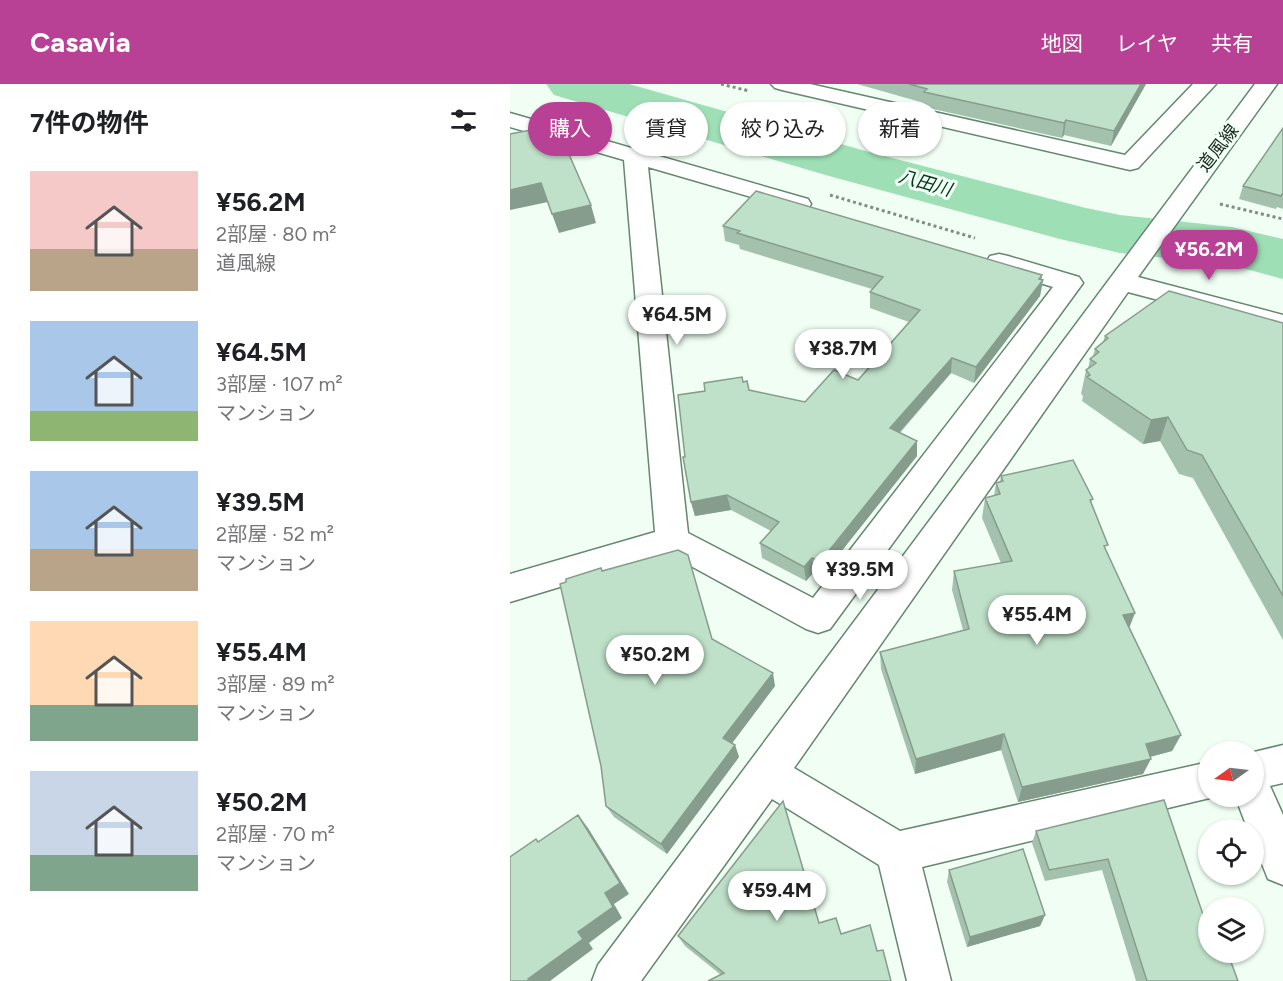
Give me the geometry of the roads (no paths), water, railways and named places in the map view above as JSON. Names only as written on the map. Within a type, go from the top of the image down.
[{"type":"street","points":[[782,84],[1130,163],[1205,84]]},
{"type":"street","points":[[1263,88],[1283,86]]},
{"type":"street","points":[[859,100],[886,88]]},
{"type":"street","name":"道風線","points":[[614,981],[767,774],[1263,88]]},
{"type":"street","points":[[510,120],[624,153]]},
{"type":"street","points":[[672,540],[635,156],[818,209]]},
{"type":"street","points":[[510,588],[672,540],[818,618],[1070,283],[979,256]]},
{"type":"street","points":[[1123,282],[1283,324]]},
{"type":"street","points":[[1264,769],[1283,764]]},
{"type":"street","points":[[767,774],[897,852],[1198,784]]},
{"type":"street","points":[[1259,807],[1283,864]]},
{"type":"street","points":[[897,852],[929,981]]},
{"type":"waterway","name":"八田川","points":[[572,84],[849,164],[1082,226],[1120,234],[1232,246],[1283,259]]}]
